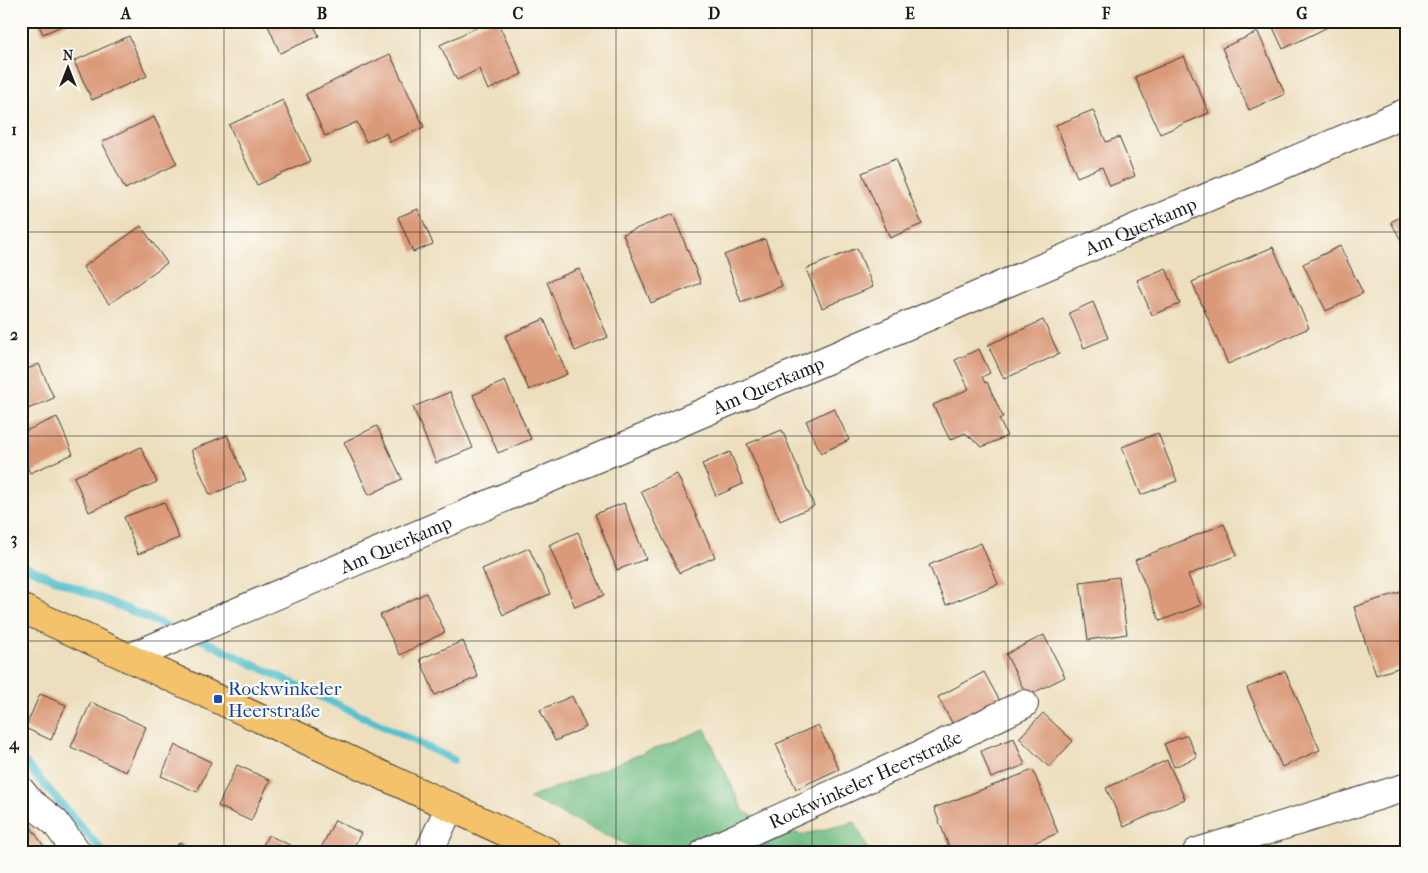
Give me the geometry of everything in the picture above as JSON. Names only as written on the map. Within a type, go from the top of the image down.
[{"type":"main road","points":[[21,608],[548,852]]},
{"type":"street","name":"Am Querkamp","points":[[129,658],[1407,112]]},
{"type":"street","name":"Rockwinkeler Heerstraße","points":[[705,852],[922,754],[1024,704]]},
{"type":"street","points":[[1197,852],[1407,787]]},
{"type":"street","points":[[21,791],[30,802],[55,822],[77,852]]},
{"type":"street","points":[[429,852],[450,806]]},
{"type":"green space","points":[[705,729],[744,812],[801,835],[855,822],[869,852],[642,852],[529,798]]},
{"type":"building","points":[[37,21],[73,21],[43,34]]},
{"type":"building","points":[[266,21],[312,21],[319,36],[280,53]]},
{"type":"building","points":[[490,21],[497,21],[522,74],[488,90],[479,69],[457,80],[440,45]]},
{"type":"building","points":[[1270,21],[1340,21],[1283,49]]},
{"type":"building","points":[[1258,32],[1285,94],[1249,110],[1222,48]]},
{"type":"building","points":[[129,36],[147,76],[92,100],[74,61]]},
{"type":"building","points":[[390,54],[424,127],[390,142],[386,133],[366,142],[357,122],[325,136],[306,94]]},
{"type":"building","points":[[1184,56],[1209,113],[1160,134],[1135,77]]},
{"type":"building","points":[[283,100],[311,161],[257,185],[229,125]]},
{"type":"building","points":[[1093,110],[1106,142],[1119,137],[1135,176],[1110,186],[1102,167],[1077,177],[1056,125]]},
{"type":"building","points":[[154,117],[177,164],[125,189],[102,142]]},
{"type":"building","points":[[895,159],[922,224],[890,238],[862,173]]},
{"type":"building","points":[[418,209],[433,244],[413,252],[398,217]]},
{"type":"building","points":[[1407,213],[1407,251],[1391,222]]},
{"type":"building","points":[[673,214],[701,283],[651,303],[623,234]]},
{"type":"building","points":[[141,226],[167,263],[109,304],[83,267]]},
{"type":"building","points":[[765,239],[782,286],[741,302],[724,255]]},
{"type":"building","points":[[1340,246],[1363,293],[1326,311],[1303,264]]},
{"type":"building","points":[[1273,247],[1309,328],[1228,364],[1192,282]]},
{"type":"building","points":[[857,248],[873,287],[822,308],[806,269]]},
{"type":"building","points":[[1166,268],[1180,304],[1152,315],[1137,280]]},
{"type":"building","points":[[579,269],[608,337],[575,351],[547,282]]},
{"type":"building","points":[[1093,302],[1108,338],[1084,348],[1069,313]]},
{"type":"building","points":[[544,319],[567,374],[529,390],[505,336]]},
{"type":"building","points":[[1043,320],[1059,354],[1004,379],[988,345]]},
{"type":"building","points":[[979,349],[990,373],[982,377],[985,383],[987,382],[1003,417],[999,419],[1007,436],[982,447],[965,433],[950,440],[933,405],[969,389],[955,360]]},
{"type":"building","points":[[39,364],[54,398],[21,412],[21,372]]},
{"type":"building","points":[[505,381],[531,439],[498,453],[473,395]]},
{"type":"building","points":[[450,392],[473,448],[436,463],[413,407]]},
{"type":"building","points":[[834,408],[849,440],[821,453],[806,421]]},
{"type":"building","points":[[57,417],[73,454],[30,473],[21,452],[21,433]]},
{"type":"building","points":[[377,426],[402,479],[369,495],[344,442]]},
{"type":"building","points":[[782,430],[814,506],[780,521],[747,444]]},
{"type":"building","points":[[1158,433],[1177,481],[1141,495],[1122,447]]},
{"type":"building","points":[[227,435],[246,480],[210,495],[191,450]]},
{"type":"building","points":[[141,447],[157,482],[89,512],[74,477]]},
{"type":"building","points":[[730,452],[743,484],[716,496],[702,464]]},
{"type":"building","points":[[677,474],[715,557],[679,573],[641,491]]},
{"type":"building","points":[[164,502],[179,538],[138,554],[124,517]]},
{"type":"building","points":[[624,503],[646,559],[617,570],[595,514]]},
{"type":"building","points":[[1224,524],[1237,555],[1188,575],[1201,605],[1160,621],[1135,560]]},
{"type":"building","points":[[578,532],[604,595],[575,607],[549,545]]},
{"type":"building","points":[[981,543],[998,584],[946,605],[929,565]]},
{"type":"building","points":[[529,548],[550,594],[503,615],[482,569]]},
{"type":"building","points":[[1119,577],[1127,634],[1088,640],[1080,582]]},
{"type":"building","points":[[1407,590],[1407,665],[1376,675],[1354,607]]},
{"type":"building","points":[[426,593],[445,632],[400,655],[380,615]]},
{"type":"building","points":[[1044,635],[1065,677],[1027,696],[1006,654]]},
{"type":"building","points":[[463,641],[478,677],[435,695],[420,659]]},
{"type":"building","points":[[1285,671],[1320,750],[1282,767],[1247,688]]},
{"type":"building","points":[[984,672],[1003,707],[957,732],[938,697]]},
{"type":"building","points":[[40,694],[66,705],[51,740],[25,728]]},
{"type":"building","points":[[572,696],[586,727],[555,741],[540,710]]},
{"type":"building","points":[[91,702],[146,727],[126,772],[71,747]]},
{"type":"building","points":[[1043,713],[1073,741],[1049,767],[1019,738]]},
{"type":"building","points":[[818,725],[839,769],[796,789],[776,744]]},
{"type":"building","points":[[1187,735],[1197,757],[1174,767],[1164,744]]},
{"type":"building","points":[[1014,738],[1025,765],[991,778],[981,751]]},
{"type":"building","points":[[175,745],[211,762],[197,792],[161,776]]},
{"type":"building","points":[[1167,760],[1185,799],[1124,827],[1106,788]]},
{"type":"building","points":[[237,765],[270,780],[251,821],[218,806]]},
{"type":"building","points":[[1033,770],[1058,833],[1011,852],[951,852],[934,808]]},
{"type":"building","points":[[23,816],[48,852],[21,852],[21,818]]},
{"type":"building","points":[[335,820],[361,833],[351,852],[319,852]]},
{"type":"building","points":[[268,835],[305,852],[260,852]]},
{"type":"building","points":[[180,842],[190,852],[171,852]]},
{"type":"waterway","points":[[21,565],[167,626]]},
{"type":"waterway","points":[[198,638],[454,760]]},
{"type":"waterway","points":[[21,758],[103,852]]},
{"type":"place","name":"Rockwinkeler Heerstraße","points":[[218,699]]}]
